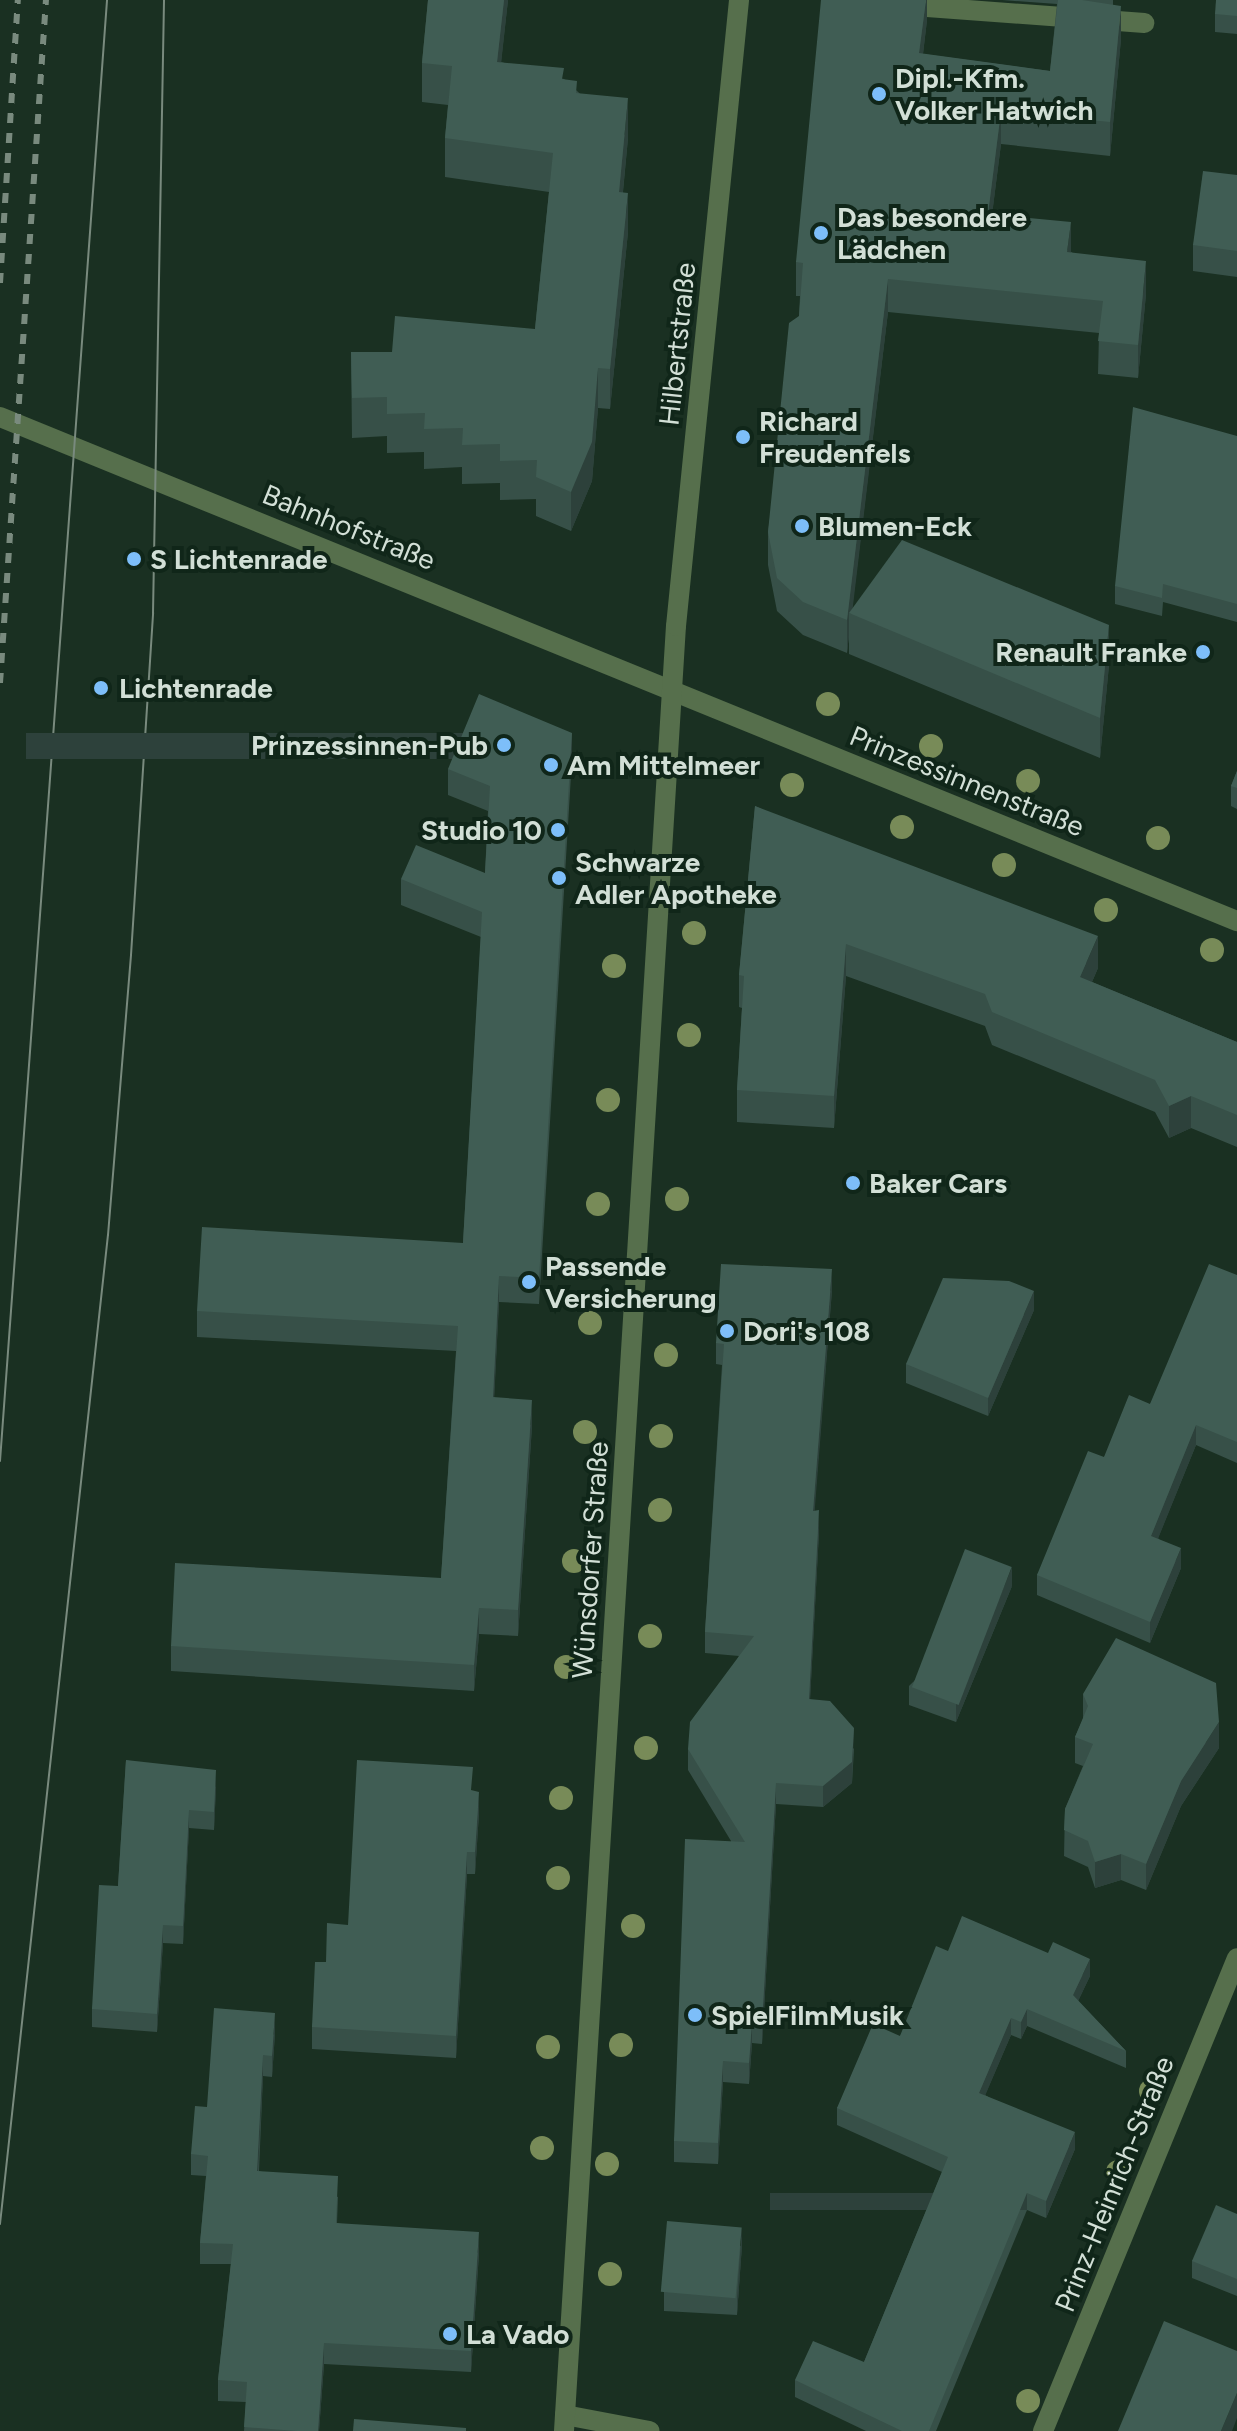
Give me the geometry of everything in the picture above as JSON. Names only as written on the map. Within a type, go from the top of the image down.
[{"type":"street","name":"Hilbertstraße","points":[[675,694],[739,0]]},
{"type":"street","points":[[880,3],[1144,23]]},
{"type":"street","name":"Bahnhofstraße","points":[[0,417],[675,694]]},
{"type":"street","name":"Prinzessinnenstraße","points":[[675,694],[1237,921]]},
{"type":"street","name":"Wünsdorfer Straße","points":[[564,2423],[675,694]]},
{"type":"street","name":"Prinz-Heinrich-Straße","points":[[1043,2431],[1237,1958]]},
{"type":"street","points":[[564,2423],[650,2431]]},
{"type":"building","points":[[428,0],[504,0],[497,62],[564,68],[562,79],[577,81],[576,93],[628,98],[619,192],[628,193],[610,369],[598,368],[592,442],[571,492],[536,477],[537,460],[500,461],[500,444],[462,445],[463,428],[424,429],[425,413],[387,414],[387,397],[352,398],[351,352],[392,352],[395,316],[535,329],[553,153],[445,138],[452,66],[422,63]]},
{"type":"building","points":[[821,0],[926,0],[919,53],[1050,71],[1058,0],[1121,6],[1110,122],[1001,111],[988,214],[1071,222],[1067,252],[1146,261],[1138,345],[1098,341],[1103,301],[888,279],[847,620],[803,602],[777,578],[768,532],[789,323],[799,316],[803,263],[796,262]]},
{"type":"building","points":[[1216,0],[1237,0],[1237,16],[1215,14]]},
{"type":"building","points":[[1203,171],[1237,175],[1237,251],[1193,245]]},
{"type":"building","points":[[1133,407],[1237,436],[1237,604],[1163,584],[1162,598],[1115,586]]},
{"type":"building","points":[[902,540],[1109,625],[1100,718],[849,613]]},
{"type":"building","points":[[479,694],[572,733],[539,1278],[499,1276],[493,1397],[532,1400],[518,1610],[479,1608],[474,1665],[171,1646],[175,1563],[441,1578],[458,1326],[197,1311],[202,1227],[463,1243],[482,912],[401,879],[416,845],[485,873],[490,786],[448,769]]},
{"type":"building","points":[[1237,771],[1237,788],[1231,786]]},
{"type":"building","points":[[755,806],[1098,936],[1080,977],[1237,1042],[1237,1115],[1191,1096],[1169,1106],[1155,1080],[992,1012],[985,994],[846,944],[834,1096],[737,1090],[744,976],[739,975]]},
{"type":"building","points":[[721,1264],[832,1269],[813,1511],[819,1510],[809,1699],[830,1701],[854,1728],[852,1762],[823,1786],[776,1783],[762,2023],[752,2022],[749,2063],[723,2061],[718,2143],[674,2141],[685,1839],[745,1842],[688,1749],[690,1722],[754,1636],[705,1632],[724,1344],[716,1343]]},
{"type":"building","points":[[1209,1264],[1237,1275],[1237,1442],[1196,1425],[1151,1536],[1181,1548],[1150,1622],[1037,1575],[1088,1451],[1104,1457],[1129,1395],[1150,1404]]},
{"type":"building","points":[[943,1278],[1009,1281],[1034,1291],[988,1398],[906,1364]]},
{"type":"building","points":[[965,1549],[1012,1567],[959,1705],[912,1687]]},
{"type":"building","points":[[1116,1638],[1216,1683],[1219,1722],[1181,1781],[1146,1864],[1121,1854],[1095,1862],[1088,1841],[1064,1830],[1065,1809],[1093,1744],[1075,1737],[1088,1706],[1083,1694]]},
{"type":"building","points":[[126,1760],[216,1770],[214,1812],[189,1810],[183,1926],[163,1925],[157,2014],[92,2009],[99,1885],[118,1886]]},
{"type":"building","points":[[357,1760],[473,1767],[471,1790],[479,1792],[475,1852],[467,1852],[456,2036],[312,2027],[315,1962],[326,1962],[327,1923],[348,1925]]},
{"type":"building","points":[[962,1916],[1048,1953],[1053,1942],[1090,1959],[1073,1995],[1126,2051],[1027,2009],[1021,2022],[1011,2018],[979,2093],[1075,2132],[1046,2201],[1027,2193],[929,2431],[902,2431],[795,2380],[813,2341],[864,2362],[948,2157],[837,2108],[873,2024],[900,2036],[936,1946],[948,1951]]},
{"type":"building","points":[[214,2008],[275,2013],[272,2056],[263,2055],[257,2171],[338,2176],[336,2223],[479,2232],[471,2351],[324,2343],[318,2431],[244,2427],[247,2382],[218,2380],[233,2244],[200,2243],[208,2156],[191,2154],[195,2106],[207,2107]]},
{"type":"building","points":[[1216,2205],[1237,2214],[1237,2279],[1192,2261]]},
{"type":"building","points":[[667,2221],[742,2228],[736,2298],[661,2292]]},
{"type":"building","points":[[1164,2321],[1237,2351],[1237,2393],[1221,2431],[1118,2431]]},
{"type":"building","points":[[354,2419],[466,2428],[466,2431],[353,2431]]},
{"type":"tram line","points":[[0,1461],[107,0]]},
{"type":"tram line","points":[[0,2224],[108,1235],[131,955],[153,613],[164,0]]},
{"type":"railway","points":[[0,283],[18,0]]},
{"type":"railway","points":[[0,683],[46,0]]},
{"type":"place","name":"Dipl.-Kfm. Volker Hatwich","points":[[879,94]]},
{"type":"place","name":"Das besondere Lädchen","points":[[821,233]]},
{"type":"place","name":"Richard Freudenfels","points":[[743,437]]},
{"type":"place","name":"Blumen-Eck","points":[[802,526]]},
{"type":"place","name":"S Lichtenrade","points":[[134,559]]},
{"type":"place","name":"Renault Franke","points":[[1203,652]]},
{"type":"place","name":"Lichtenrade","points":[[101,688]]},
{"type":"place","name":"Prinzessinnen-Pub","points":[[504,745]]},
{"type":"place","name":"Am Mittelmeer","points":[[551,765]]},
{"type":"place","name":"Studio 10","points":[[558,830]]},
{"type":"place","name":"Schwarze Adler Apotheke","points":[[559,878]]},
{"type":"place","name":"Baker Cars","points":[[853,1183]]},
{"type":"place","name":"Passende Versicherung","points":[[529,1282]]},
{"type":"place","name":"Dori's 108","points":[[727,1331]]},
{"type":"place","name":"SpielFilmMusik","points":[[695,2015]]},
{"type":"place","name":"La Vado","points":[[450,2334]]}]
